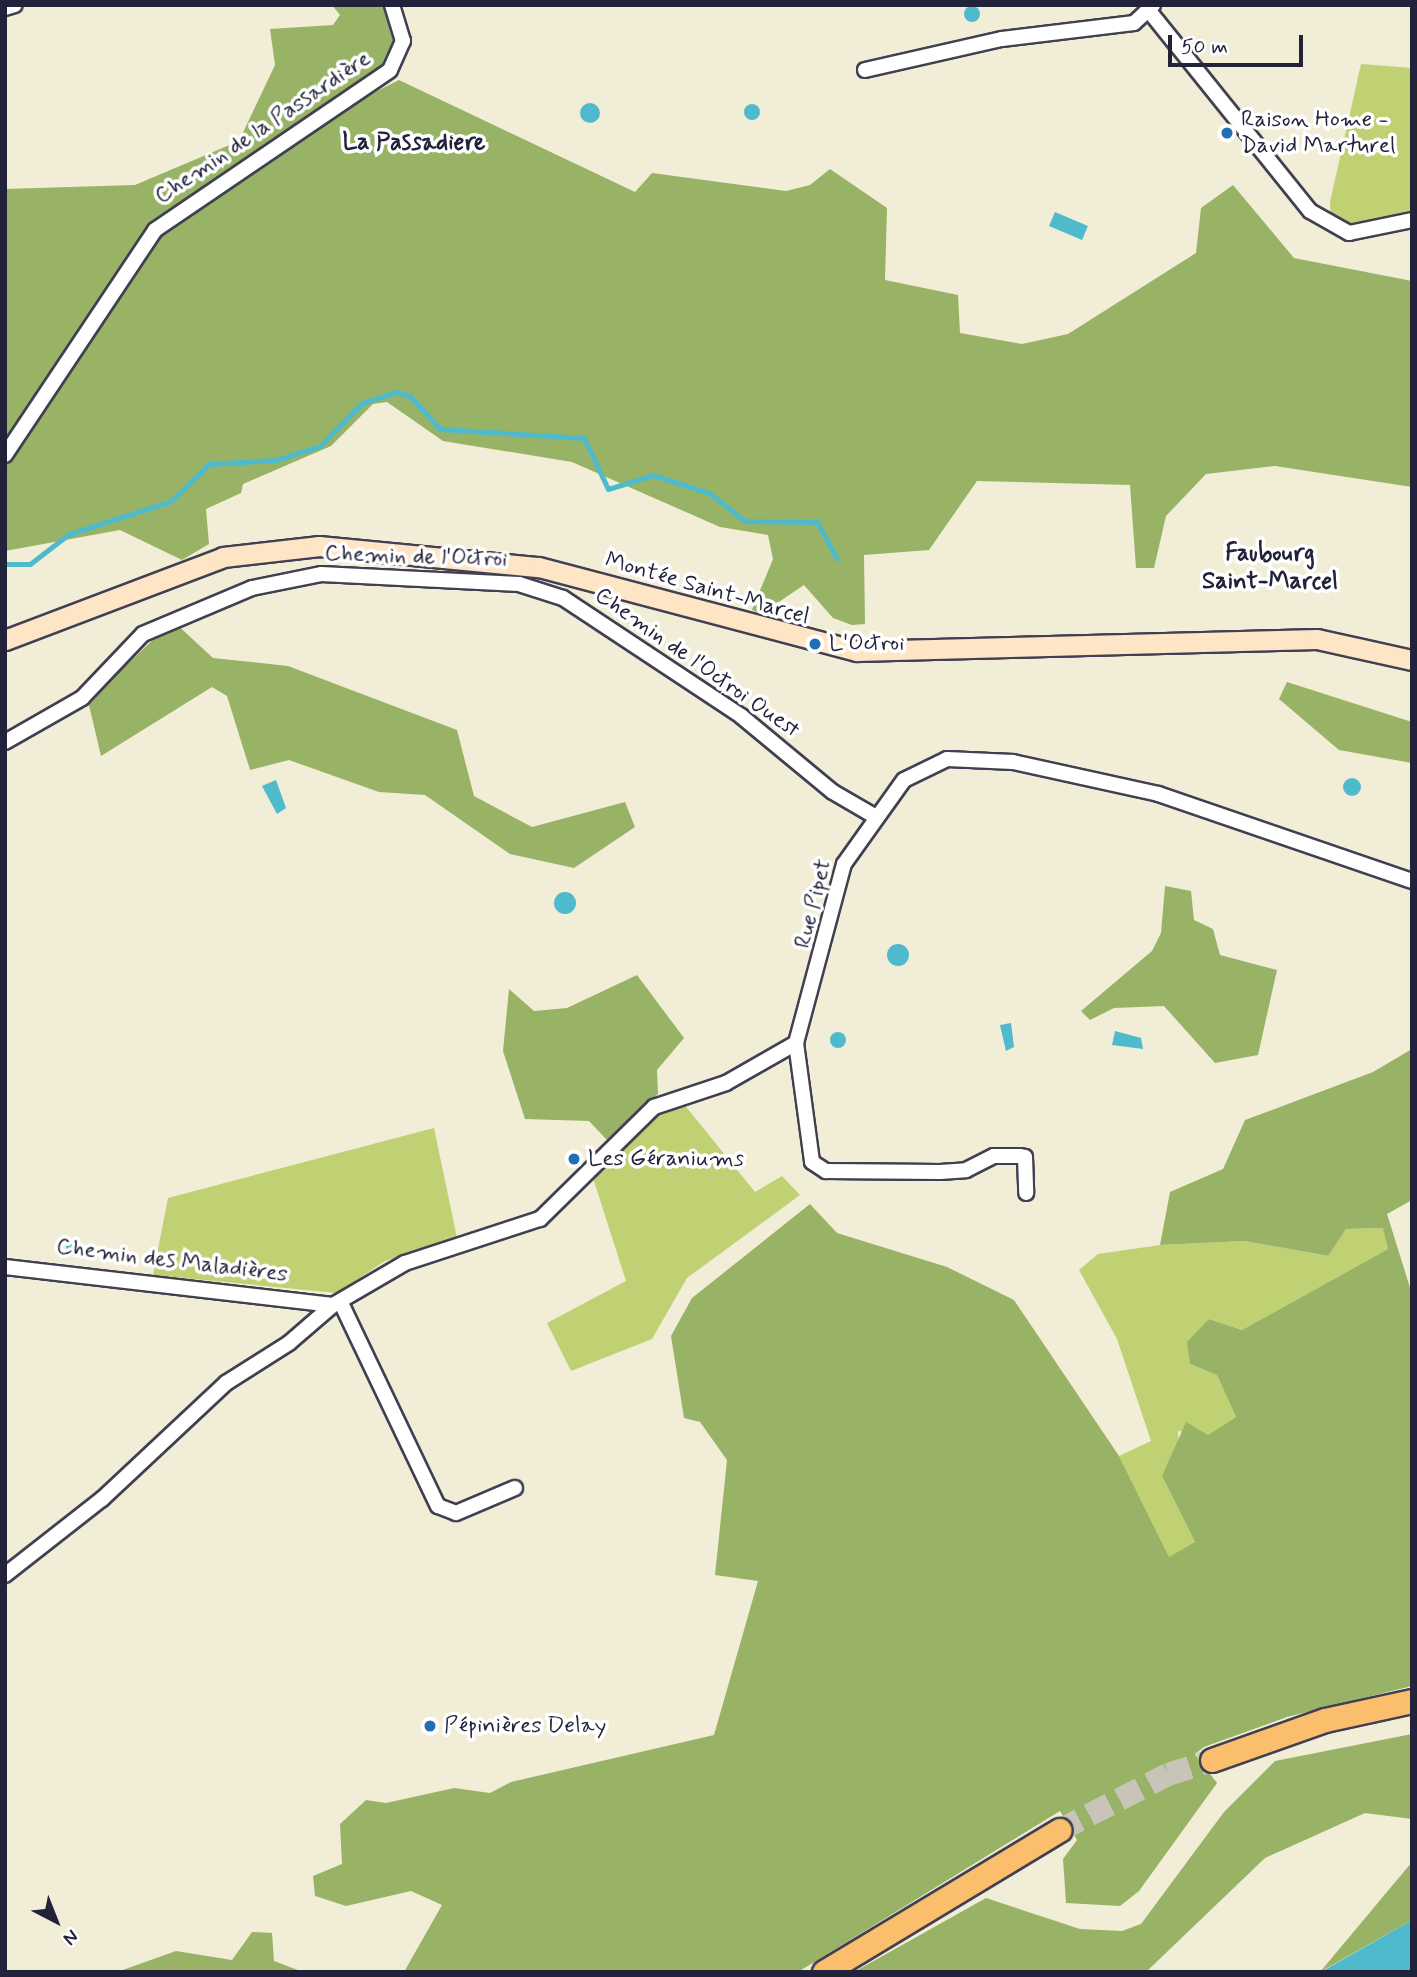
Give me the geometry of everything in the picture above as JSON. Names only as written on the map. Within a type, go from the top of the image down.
[{"type":"main road","name":"Montée Saint-Marcel","points":[[5,639],[250,550],[319,547],[519,563],[857,651],[1324,639],[1412,660]]},
{"type":"main road","points":[[1212,1760],[1325,1720],[1412,1701]]},
{"type":"main road","points":[[824,1972],[1059,1830]]},
{"type":"street","points":[[5,8],[15,5]]},
{"type":"street","name":"Chemin de la Passardière","points":[[5,455],[155,230],[390,70],[403,41],[392,5]]},
{"type":"street","points":[[865,71],[1002,38],[1134,23],[1152,9],[1311,211],[1349,233],[1412,220]]},
{"type":"street","name":"Chemin de l'Octroi","points":[[5,742],[82,698],[142,634],[252,588],[321,574],[519,584],[519,563]]},
{"type":"street","name":"Chemin de l'Octroi Ouest","points":[[519,584],[563,598],[741,716],[834,792],[876,817]]},
{"type":"street","name":"Rue Pipet","points":[[796,1043],[844,864],[895,789],[924,766],[985,758],[1158,794],[1412,881]]},
{"type":"street","points":[[5,1575],[102,1499],[226,1383],[289,1343],[337,1304],[405,1263],[540,1219],[654,1107],[726,1083],[796,1043],[812,1162],[826,1171],[940,1172],[966,1170],[994,1156],[1020,1156],[1025,1157],[1026,1194]]},
{"type":"street","name":"Chemin des Maladières","points":[[5,1267],[337,1304]]},
{"type":"street","points":[[337,1304],[438,1506],[456,1513],[515,1488]]},
{"type":"green space","points":[[332,5],[382,5],[397,25],[385,69],[355,88],[359,100],[399,80],[635,192],[652,173],[786,191],[810,185],[830,169],[887,208],[885,280],[958,295],[960,333],[1022,344],[1068,334],[1196,253],[1201,208],[1233,185],[1294,258],[1412,281],[1412,487],[1275,466],[1206,474],[1166,516],[1154,568],[1136,568],[1130,485],[977,481],[929,550],[864,555],[865,624],[852,625],[833,618],[804,585],[761,614],[752,610],[773,559],[768,535],[720,527],[572,462],[443,441],[387,402],[373,404],[331,446],[243,484],[241,493],[206,509],[209,544],[182,560],[120,530],[5,551],[5,189],[135,185],[239,141],[275,65],[270,29],[333,25],[340,15]]},
{"type":"green space","points":[[1361,64],[1412,68],[1412,214],[1357,226],[1331,219],[1330,202]]},
{"type":"green space","points":[[173,621],[213,658],[288,666],[457,730],[474,796],[532,827],[625,802],[635,827],[574,868],[510,854],[425,795],[379,792],[289,760],[250,770],[227,696],[212,687],[101,756],[88,701]]},
{"type":"green space","points":[[1287,682],[1412,722],[1412,763],[1339,750],[1279,699]]},
{"type":"green space","points":[[1165,886],[1191,891],[1194,920],[1213,929],[1220,955],[1277,970],[1258,1055],[1215,1063],[1164,1006],[1114,1008],[1090,1020],[1081,1011],[1152,951],[1161,933]]},
{"type":"green space","points":[[637,975],[684,1038],[657,1070],[658,1094],[607,1140],[589,1121],[525,1119],[503,1051],[509,989],[534,1011],[567,1008]]},
{"type":"green space","points":[[1412,1049],[1412,1200],[1387,1214],[1412,1294],[1412,1686],[1287,1717],[1204,1747],[1195,1754],[1217,1783],[1139,1891],[1120,1906],[1066,1903],[1063,1859],[1077,1840],[1060,1811],[798,1972],[404,1972],[442,1905],[411,1891],[346,1906],[315,1896],[313,1876],[342,1864],[340,1824],[366,1800],[386,1803],[454,1788],[490,1793],[511,1782],[714,1735],[758,1581],[715,1575],[727,1460],[700,1422],[684,1418],[671,1336],[692,1298],[810,1204],[837,1233],[947,1267],[1014,1300],[1119,1456],[1169,1557],[1195,1542],[1162,1476],[1186,1422],[1208,1435],[1236,1417],[1217,1375],[1190,1364],[1187,1342],[1209,1319],[1242,1330],[1388,1249],[1383,1228],[1346,1229],[1328,1256],[1245,1241],[1160,1245],[1170,1192],[1223,1169],[1245,1120],[1373,1072]]},
{"type":"green space","points":[[683,1103],[755,1192],[782,1176],[800,1195],[687,1278],[652,1339],[571,1371],[547,1323],[626,1281],[592,1175],[657,1112]]},
{"type":"green space","points":[[434,1128],[457,1238],[385,1261],[337,1293],[153,1275],[168,1198]]},
{"type":"green space","points":[[1384,1228],[1388,1249],[1242,1330],[1209,1319],[1190,1364],[1217,1375],[1236,1417],[1208,1435],[1178,1431],[1179,1450],[1162,1476],[1195,1542],[1169,1558],[1119,1456],[1151,1441],[1117,1339],[1079,1270],[1098,1254],[1160,1245],[1245,1241],[1327,1256],[1346,1229]]},
{"type":"green space","points":[[1412,1734],[1412,1819],[1365,1813],[1265,1858],[1146,1972],[854,1972],[986,1898],[1080,1929],[1122,1931],[1141,1924],[1224,1812],[1275,1761]]},
{"type":"green space","points":[[1412,1862],[1412,1920],[1320,1972]]},
{"type":"green space","points":[[252,1932],[272,1933],[274,1961],[303,1972],[117,1972],[176,1951],[232,1960]]},
{"type":"water","points":[[969,6],[975,6],[980,14],[978,20],[969,22],[964,17],[964,11]]},
{"type":"water","points":[[590,103],[597,106],[600,113],[597,120],[590,123],[583,120],[580,113],[583,106]]},
{"type":"water","points":[[749,104],[755,104],[760,112],[758,118],[749,120],[744,115],[744,109]]},
{"type":"water","points":[[1055,212],[1088,226],[1082,240],[1049,226]]},
{"type":"water","points":[[1352,778],[1358,781],[1361,787],[1358,793],[1352,796],[1346,793],[1343,787],[1346,781]]},
{"type":"water","points":[[276,780],[286,808],[277,814],[262,786]]},
{"type":"water","points":[[565,892],[573,895],[576,903],[573,911],[565,914],[557,911],[554,903],[557,895]]},
{"type":"water","points":[[898,944],[906,947],[909,955],[906,963],[898,966],[890,963],[887,955],[890,947]]},
{"type":"water","points":[[1011,1023],[1014,1047],[1006,1051],[1000,1025]]},
{"type":"water","points":[[1115,1031],[1141,1038],[1143,1049],[1112,1045]]},
{"type":"water","points":[[835,1032],[841,1032],[846,1040],[844,1046],[835,1048],[830,1043],[830,1037]]},
{"type":"water","points":[[74,1240],[82,1248],[74,1256],[66,1248]]},
{"type":"water","points":[[1412,1920],[1412,1972],[1321,1972]]},
{"type":"waterway","points":[[5,564],[30,564],[69,534],[171,501],[209,464],[276,460],[320,446],[362,403],[395,392],[410,396],[440,429],[584,438],[608,489],[653,475],[709,493],[745,521],[817,522],[837,559]]},
{"type":"tunnel","points":[[1059,1830],[1168,1774],[1212,1760]]},
{"type":"place","name":"Raison Home - David Marturel","points":[[1227,133]]},
{"type":"place","name":"L'Octroi","points":[[815,644]]},
{"type":"place","name":"Les Géraniums","points":[[574,1159]]},
{"type":"place","name":"Pépinières Delay","points":[[430,1726]]},
{"type":"district","name":"La Passadiere","points":[[414,143]]},
{"type":"district","name":"Faubourg Saint-Marcel","points":[[1270,568]]}]
